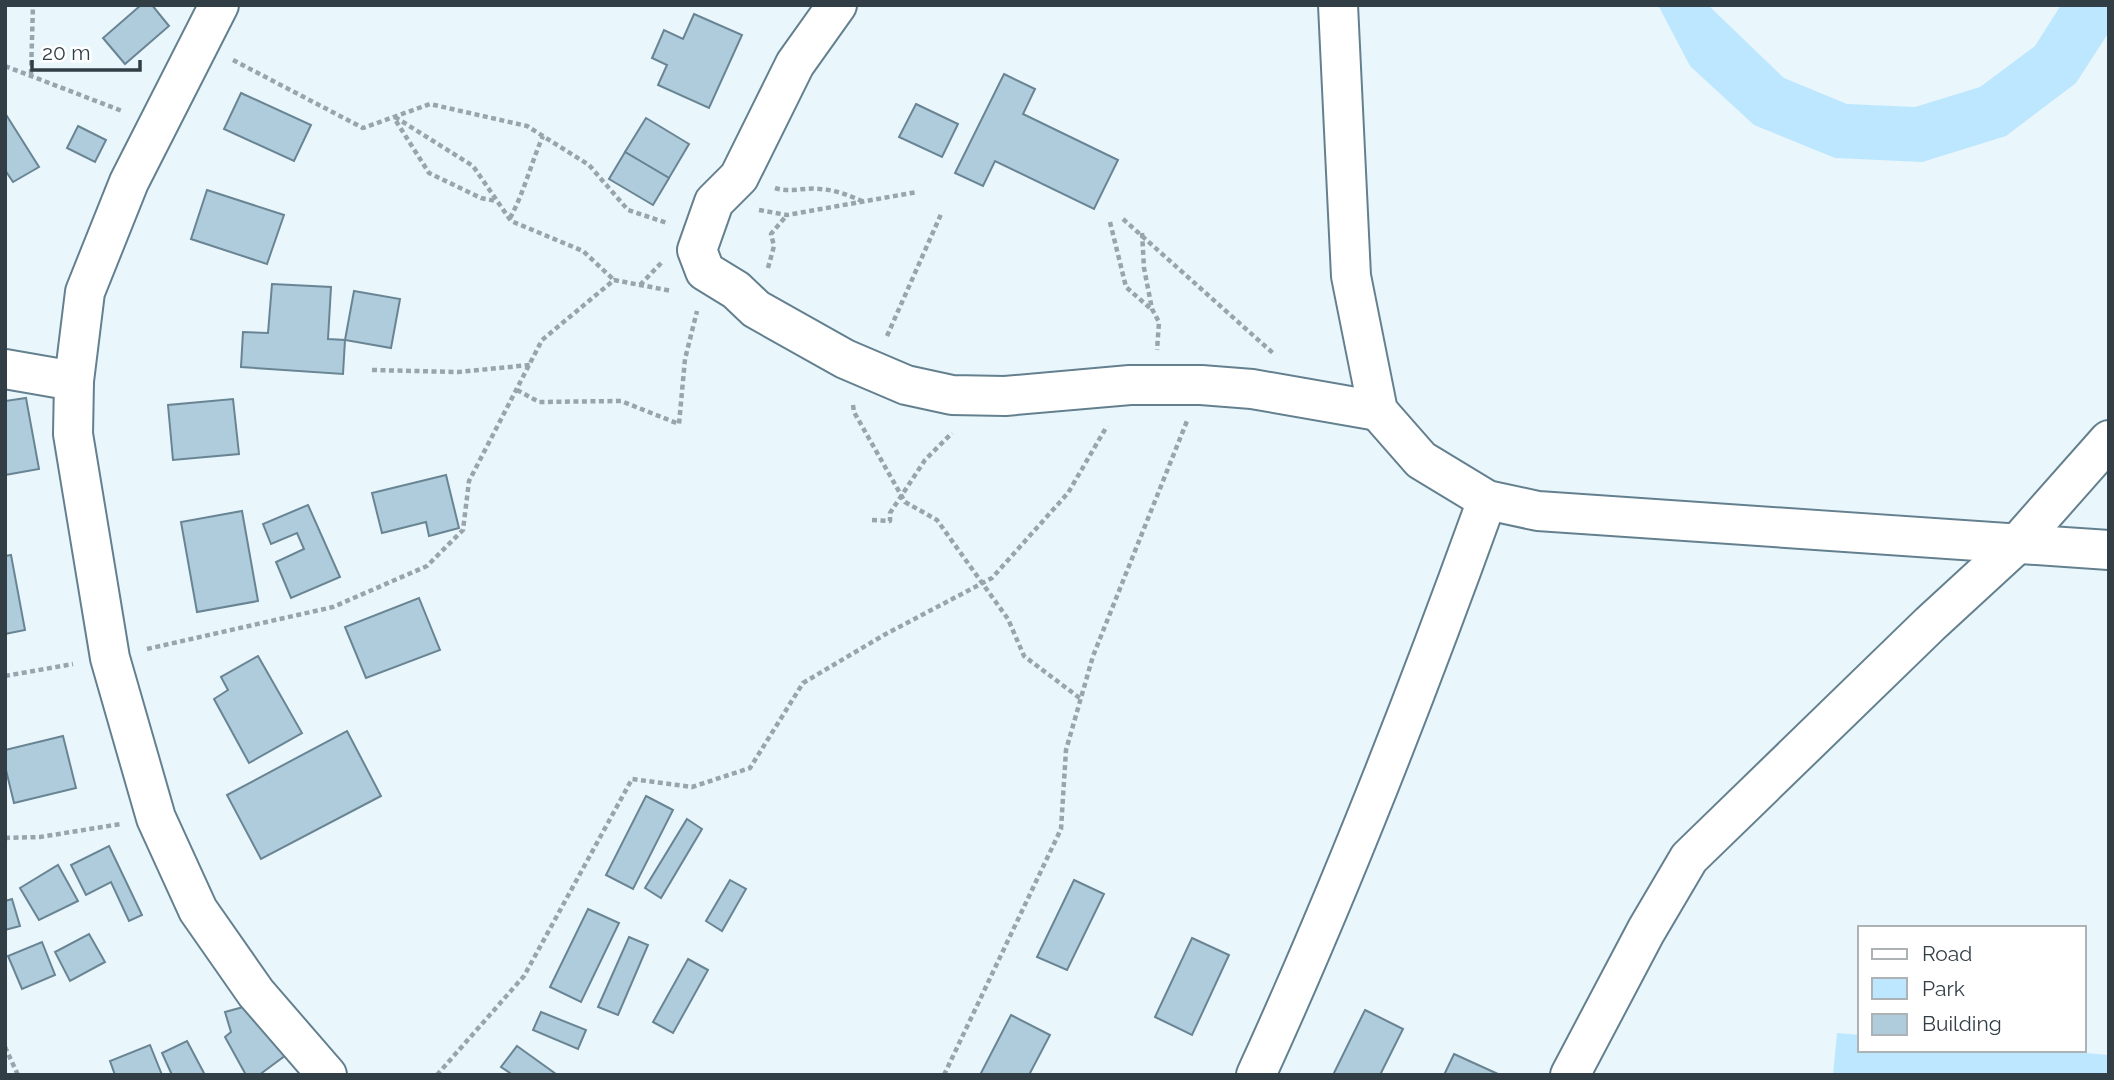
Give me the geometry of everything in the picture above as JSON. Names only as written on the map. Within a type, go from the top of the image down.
[{"type":"street","points":[[219,5],[129,182],[85,292],[74,381],[73,434],[110,658],[156,818],[198,910],[256,993],[327,1075]]},
{"type":"street","points":[[837,5],[795,64],[739,177],[714,202],[697,250],[705,271],[736,290],[756,309],[858,365],[906,386],[952,395],[1005,396],[1143,386],[1201,385],[1252,389],[1378,411]]},
{"type":"street","points":[[1338,5],[1351,276],[1378,411],[1421,460],[1487,500],[1538,511],[2109,550]]},
{"type":"street","points":[[5,369],[74,381]]},
{"type":"street","points":[[1570,1075],[1646,931],[1689,858],[2017,544],[2109,440]]},
{"type":"street","points":[[1256,1075],[1289,1003],[1434,648],[1487,500]]},
{"type":"path","points":[[31,74],[33,5]]},
{"type":"path","points":[[198,42],[363,128],[430,104],[527,126],[589,165],[628,210],[688,233],[697,250]]},
{"type":"path","points":[[5,66],[159,125]]},
{"type":"path","points":[[394,117],[472,166],[510,218],[583,251],[614,280],[681,292]]},
{"type":"path","points":[[394,117],[429,173],[481,198],[498,201]]},
{"type":"path","points":[[510,218],[520,200],[526,176],[543,136]]},
{"type":"path","points":[[714,202],[787,215],[917,192]]},
{"type":"path","points":[[942,212],[852,378],[854,412],[905,502],[937,520],[1008,619],[1024,656],[1081,699]]},
{"type":"path","points":[[756,309],[774,246],[771,234],[787,215]]},
{"type":"path","points":[[1123,219],[1142,233],[1275,355]]},
{"type":"path","points":[[1110,222],[1126,288],[1152,309]]},
{"type":"path","points":[[437,1075],[524,976],[632,779],[692,787],[750,768],[803,683],[884,635],[992,578],[1068,493],[1143,386],[1159,322],[1152,309],[1141,251],[1142,233]]},
{"type":"path","points":[[5,676],[110,658],[333,607],[427,566],[463,530],[469,481],[542,340],[614,280]]},
{"type":"path","points":[[517,390],[539,402],[621,401],[679,424],[690,329],[698,307]]},
{"type":"path","points":[[372,370],[458,372],[530,365]]},
{"type":"path","points":[[944,1075],[1061,830],[1066,750],[1093,656],[1201,385]]},
{"type":"path","points":[[872,520],[890,521],[890,513],[925,460],[953,432]]},
{"type":"path","points":[[5,838],[40,837],[156,818]]},
{"type":"path","points":[[5,1047],[18,1075]]},
{"type":"green space","points":[[1658,5],[1708,5],[1784,78],[1847,104],[1915,107],[1980,87],[2035,46],[2061,5],[2109,5],[2109,32],[2076,83],[2006,136],[1922,162],[1835,158],[1754,125],[1690,66]]},
{"type":"green space","points":[[1837,1033],[1858,1035],[1858,1052],[2073,1052],[2109,1055],[2109,1075],[1833,1075]]},
{"type":"building","points":[[141,5],[152,5],[169,26],[125,64],[103,38]]},
{"type":"building","points":[[694,14],[742,35],[709,108],[658,85],[667,65],[652,58],[664,30],[683,39]]},
{"type":"building","points":[[1004,74],[1035,89],[1023,114],[1118,160],[1094,209],[995,161],[983,186],[955,173]]},
{"type":"building","points":[[241,93],[311,125],[294,161],[224,129]]},
{"type":"building","points":[[916,104],[958,124],[942,157],[899,137]]},
{"type":"building","points":[[5,113],[39,167],[13,182],[5,170]]},
{"type":"building","points":[[646,118],[689,144],[669,178],[625,152]]},
{"type":"building","points":[[78,126],[106,140],[95,162],[67,148]]},
{"type":"building","points":[[625,152],[669,178],[653,205],[609,179]]},
{"type":"building","points":[[207,190],[284,215],[267,264],[191,239]]},
{"type":"building","points":[[272,284],[331,287],[328,339],[345,340],[343,374],[241,367],[243,332],[268,333]]},
{"type":"building","points":[[354,291],[400,299],[391,348],[345,340]]},
{"type":"building","points":[[26,398],[39,469],[5,475],[5,401]]},
{"type":"building","points":[[233,399],[239,454],[173,460],[168,405]]},
{"type":"building","points":[[446,475],[459,528],[429,536],[426,522],[382,533],[372,493]]},
{"type":"building","points":[[308,505],[340,577],[291,598],[276,562],[304,549],[297,533],[271,544],[263,524]]},
{"type":"building","points":[[242,511],[258,601],[197,612],[181,522]]},
{"type":"building","points":[[11,555],[25,630],[5,634],[5,556]]},
{"type":"building","points":[[419,598],[440,650],[366,678],[345,627]]},
{"type":"building","points":[[258,656],[302,733],[249,763],[214,699],[228,690],[221,677]]},
{"type":"building","points":[[347,731],[381,796],[261,859],[227,795]]},
{"type":"building","points":[[63,736],[76,788],[14,803],[5,766],[5,750]]},
{"type":"building","points":[[646,796],[673,810],[633,889],[606,875]]},
{"type":"building","points":[[687,819],[702,829],[661,898],[645,888]]},
{"type":"building","points":[[109,846],[142,915],[129,921],[111,882],[86,895],[71,865]]},
{"type":"building","points":[[58,865],[78,901],[39,920],[20,888]]},
{"type":"building","points":[[730,880],[746,889],[722,931],[706,921]]},
{"type":"building","points":[[1074,880],[1104,894],[1067,970],[1037,957]]},
{"type":"building","points":[[12,899],[20,926],[5,930],[5,901]]},
{"type":"building","points":[[588,909],[619,923],[581,1002],[550,987]]},
{"type":"building","points":[[89,934],[105,962],[70,981],[55,952]]},
{"type":"building","points":[[629,937],[648,945],[618,1015],[598,1007]]},
{"type":"building","points":[[1192,938],[1229,955],[1192,1035],[1155,1017]]},
{"type":"building","points":[[42,942],[55,975],[22,989],[8,956]]},
{"type":"building","points":[[688,959],[708,970],[673,1033],[653,1022]]},
{"type":"building","points":[[247,1006],[286,1055],[259,1075],[246,1075],[225,1037],[231,1032],[225,1012]]},
{"type":"building","points":[[1365,1010],[1403,1029],[1380,1075],[1333,1075]]},
{"type":"building","points":[[541,1012],[586,1030],[578,1049],[533,1030]]},
{"type":"building","points":[[1011,1015],[1050,1035],[1029,1075],[980,1075]]},
{"type":"building","points":[[187,1041],[205,1075],[172,1075],[162,1053]]},
{"type":"building","points":[[150,1045],[162,1075],[115,1075],[110,1061]]},
{"type":"building","points":[[517,1046],[556,1075],[513,1075],[501,1067]]},
{"type":"building","points":[[1454,1054],[1498,1074],[1444,1075]]}]
